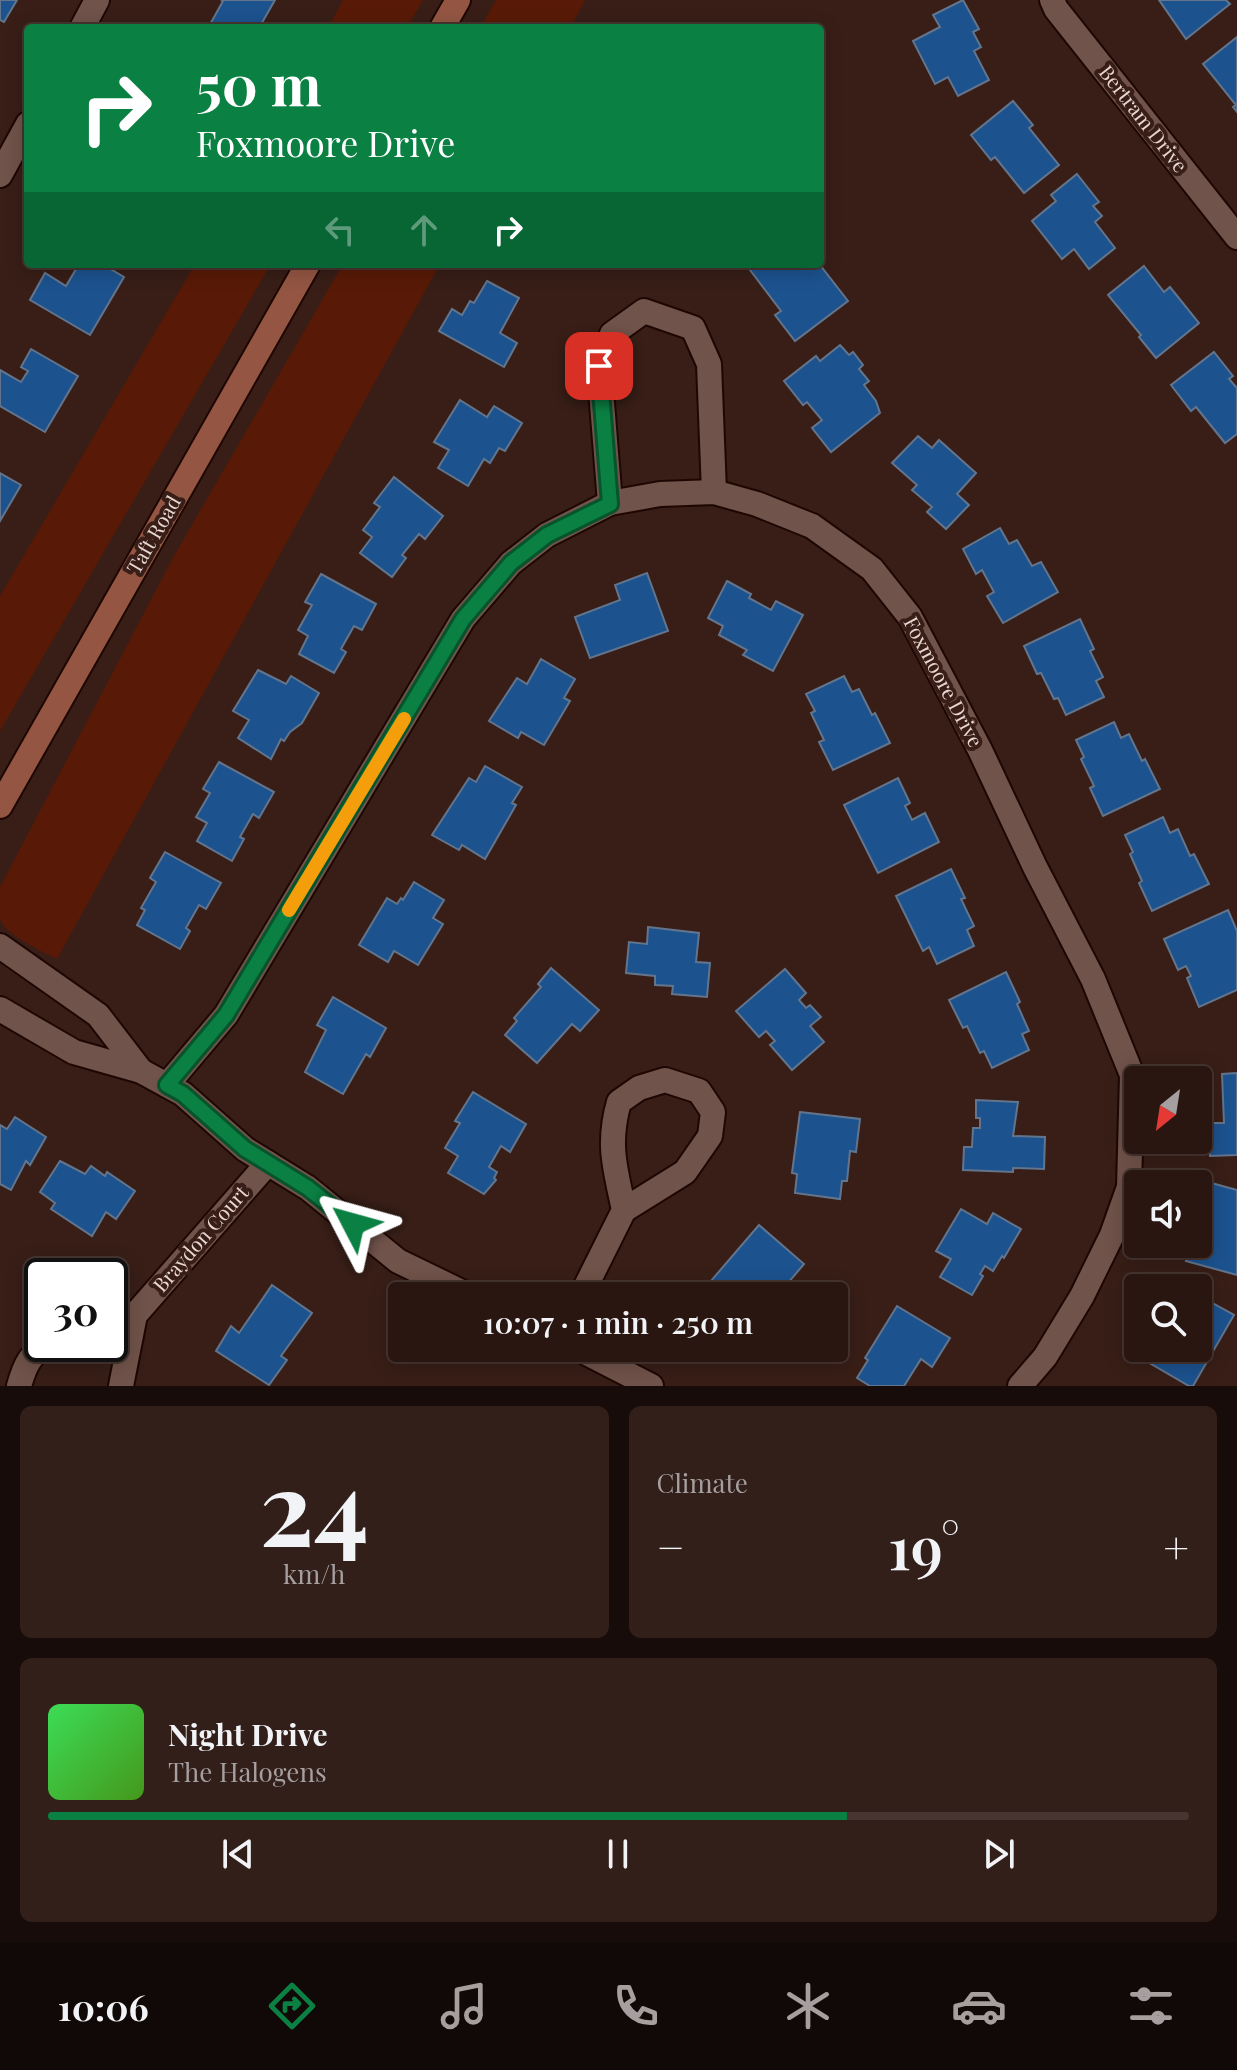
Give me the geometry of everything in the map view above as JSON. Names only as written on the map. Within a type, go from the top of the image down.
[{"type":"street","points":[[84,24],[97,0]]},
{"type":"street","points":[[444,24],[458,0]]},
{"type":"street","name":"Bertram Drive","points":[[1052,0],[1237,237]]},
{"type":"street","points":[[0,175],[24,131]]},
{"type":"street","name":"Taft Road","points":[[0,806],[306,268]]},
{"type":"street","points":[[610,503],[599,366],[612,334],[644,311],[693,328],[709,364],[714,492]]},
{"type":"street","name":"Foxmoore Drive","points":[[167,1085],[226,1015],[463,619],[511,563],[547,535],[610,503],[660,494],[714,492],[757,504],[812,526],[872,569],[910,617],[980,750],[1035,867],[1093,979],[1132,1075],[1129,1187],[1112,1235],[1082,1296],[1045,1357],[1020,1386]]},
{"type":"street","points":[[0,946],[98,1015],[141,1071]]},
{"type":"street","points":[[0,1009],[74,1052],[141,1071],[183,1094],[245,1149],[308,1188],[398,1261],[441,1282]]},
{"type":"street","points":[[588,1282],[624,1210],[685,1172],[710,1136],[713,1112],[699,1091],[665,1080],[639,1088],[619,1102],[612,1129],[614,1164],[624,1210]]},
{"type":"street","name":"Braydon Court","points":[[135,1315],[268,1163]]},
{"type":"street","points":[[121,1386],[135,1315],[128,1317]]},
{"type":"street","points":[[19,1386],[28,1362]]},
{"type":"street","points":[[604,1362],[651,1386]]},
{"type":"shaded area","points":[[343,0],[423,0],[409,24],[330,24]]},
{"type":"shaded area","points":[[496,0],[585,0],[572,24],[482,24]]},
{"type":"shaded area","points":[[193,268],[269,268],[0,731],[0,596]]},
{"type":"shaded area","points":[[341,268],[438,268],[57,959],[25,942],[3,925],[0,919],[0,887],[175,554]]},
{"type":"building","points":[[0,0],[17,0],[4,22],[0,20]]},
{"type":"building","points":[[275,0],[261,24],[210,24],[223,1]]},
{"type":"building","points":[[963,0],[979,29],[973,32],[981,47],[974,51],[989,80],[958,96],[948,77],[935,84],[913,41],[940,27],[933,15]]},
{"type":"building","points":[[1159,0],[1226,0],[1230,4],[1186,39]]},
{"type":"building","points":[[1237,37],[1237,112],[1233,107],[1236,105],[1203,64]]},
{"type":"building","points":[[1013,101],[1033,125],[1029,128],[1059,165],[1024,193],[995,157],[991,160],[971,135]]},
{"type":"building","points":[[1077,174],[1099,202],[1093,206],[1102,216],[1095,222],[1115,248],[1089,269],[1074,249],[1062,259],[1032,221],[1056,201],[1051,195]]},
{"type":"building","points":[[1144,266],[1164,292],[1170,287],[1199,323],[1156,358],[1108,295]]},
{"type":"building","points":[[77,268],[109,268],[124,277],[90,335],[30,300],[45,273],[66,286]]},
{"type":"building","points":[[822,268],[848,301],[795,341],[775,315],[781,311],[750,270]]},
{"type":"building","points":[[487,281],[519,298],[500,333],[517,343],[504,367],[439,331],[452,309],[462,315],[470,301],[474,303]]},
{"type":"building","points":[[840,345],[849,355],[853,352],[863,365],[859,369],[869,381],[864,385],[876,401],[880,413],[831,452],[812,428],[822,420],[807,402],[803,405],[784,381],[816,356],[820,361]]},
{"type":"building","points":[[31,349],[78,376],[45,432],[0,406],[0,370],[21,382],[28,371],[21,367]]},
{"type":"building","points":[[1214,352],[1233,376],[1229,379],[1237,388],[1237,434],[1225,443],[1196,407],[1191,411],[1171,385]]},
{"type":"building","points":[[460,400],[487,417],[494,406],[522,423],[505,451],[499,448],[490,463],[484,459],[468,486],[438,468],[449,450],[434,442]]},
{"type":"building","points":[[918,436],[932,448],[939,440],[976,473],[957,494],[969,505],[946,529],[927,512],[932,507],[912,490],[917,485],[892,463]]},
{"type":"building","points":[[0,473],[21,485],[0,521]]},
{"type":"building","points":[[394,477],[443,516],[425,539],[419,534],[402,555],[406,558],[392,577],[360,553],[372,537],[363,530],[380,507],[374,503]]},
{"type":"building","points":[[1000,528],[1009,544],[1017,540],[1032,566],[1041,562],[1058,592],[1003,623],[987,596],[994,592],[982,570],[976,574],[963,549]]},
{"type":"building","points":[[647,573],[668,631],[590,658],[575,617],[620,600],[615,585]]},
{"type":"building","points":[[321,574],[376,604],[362,630],[354,626],[341,649],[346,652],[334,673],[299,654],[308,636],[298,630],[312,605],[305,602]]},
{"type":"building","points":[[727,581],[771,610],[776,601],[803,615],[773,671],[743,655],[747,650],[719,635],[723,626],[708,618]]},
{"type":"building","points":[[1080,619],[1094,649],[1090,651],[1103,677],[1096,681],[1104,697],[1066,715],[1041,673],[1037,674],[1024,646]]},
{"type":"building","points":[[541,659],[575,679],[564,698],[570,701],[544,745],[521,732],[518,738],[489,721],[517,678],[527,684]]},
{"type":"building","points":[[258,670],[286,684],[291,676],[319,693],[302,723],[284,741],[281,739],[271,759],[238,738],[249,720],[233,711]]},
{"type":"building","points":[[844,676],[852,692],[859,689],[890,743],[833,770],[819,742],[824,740],[806,694]]},
{"type":"building","points":[[1114,722],[1121,738],[1129,734],[1160,789],[1103,816],[1090,788],[1094,786],[1076,740]]},
{"type":"building","points":[[219,762],[274,792],[259,818],[253,814],[240,837],[244,839],[232,861],[197,841],[207,823],[196,817],[210,793],[203,789]]},
{"type":"building","points":[[485,766],[522,787],[512,803],[516,805],[485,859],[462,845],[459,850],[432,835],[469,778],[476,782]]},
{"type":"building","points":[[898,778],[910,803],[905,806],[912,820],[925,813],[939,842],[878,873],[844,805]]},
{"type":"building","points":[[1163,817],[1170,833],[1178,829],[1190,856],[1194,854],[1209,884],[1152,911],[1139,883],[1142,881],[1125,835]]},
{"type":"building","points":[[165,852],[221,883],[206,909],[199,905],[186,928],[190,931],[180,949],[137,925],[145,910],[141,908],[156,882],[150,878]]},
{"type":"building","points":[[951,869],[974,926],[967,930],[974,946],[937,964],[929,947],[923,951],[896,896]]},
{"type":"building","points":[[414,882],[444,900],[433,918],[443,924],[418,965],[394,951],[388,962],[359,945],[387,898],[397,904]]},
{"type":"building","points":[[1228,910],[1237,931],[1237,990],[1199,1007],[1187,978],[1191,976],[1186,966],[1178,970],[1164,939]]},
{"type":"building","points":[[648,927],[699,933],[696,962],[710,963],[707,997],[672,994],[673,986],[655,985],[655,976],[626,973],[629,942],[647,944]]},
{"type":"building","points":[[551,968],[599,1010],[580,1031],[572,1024],[537,1063],[505,1035],[517,1021],[514,1018],[541,987],[538,984]]},
{"type":"building","points":[[785,969],[806,993],[799,1000],[806,1008],[810,1005],[821,1017],[810,1026],[824,1042],[792,1070],[770,1045],[775,1041],[766,1031],[759,1037],[736,1011]]},
{"type":"building","points":[[1006,972],[1029,1031],[1022,1034],[1029,1050],[992,1068],[984,1051],[980,1053],[967,1026],[963,1028],[949,1000]]},
{"type":"building","points":[[333,997],[386,1028],[370,1057],[366,1054],[343,1094],[305,1072],[326,1030],[317,1025]]},
{"type":"building","points":[[1237,1073],[1237,1155],[1210,1156],[1212,1123],[1224,1123],[1222,1074]]},
{"type":"building","points":[[473,1092],[526,1124],[510,1152],[501,1146],[489,1167],[497,1172],[496,1180],[484,1194],[448,1173],[458,1156],[445,1148],[460,1123],[455,1121]]},
{"type":"building","points":[[976,1100],[1018,1102],[1013,1136],[1045,1137],[1044,1169],[1013,1168],[1013,1172],[963,1170],[964,1147],[972,1147],[973,1128],[980,1128],[980,1118],[976,1118]]},
{"type":"building","points":[[800,1112],[860,1119],[856,1152],[850,1151],[847,1181],[842,1181],[840,1199],[795,1193],[797,1174],[792,1173]]},
{"type":"building","points":[[15,1117],[46,1137],[30,1165],[26,1161],[11,1190],[0,1184],[0,1125],[7,1129]]},
{"type":"building","points":[[60,1161],[85,1174],[91,1166],[105,1176],[107,1172],[135,1191],[116,1219],[106,1212],[92,1236],[51,1209],[55,1203],[40,1192]]},
{"type":"building","points":[[1212,1183],[1237,1190],[1237,1275],[1186,1261],[1187,1258],[1212,1258]]},
{"type":"building","points":[[961,1209],[987,1224],[993,1213],[1021,1229],[993,1271],[985,1266],[972,1295],[940,1277],[951,1259],[936,1251]]},
{"type":"building","points":[[759,1225],[804,1264],[789,1282],[710,1282]]},
{"type":"building","points":[[272,1285],[312,1313],[281,1356],[287,1360],[269,1385],[216,1351],[231,1326],[239,1333]]},
{"type":"building","points":[[1212,1303],[1234,1315],[1212,1353]]},
{"type":"building","points":[[897,1306],[950,1338],[932,1367],[921,1359],[904,1386],[870,1386],[857,1378],[868,1360],[865,1358]]},
{"type":"building","points":[[1148,1362],[1207,1362],[1193,1386]]},
{"type":"slow traffic","points":[[289,910],[404,719]]},
{"type":"route","points":[[353,1224],[308,1188],[245,1149],[183,1094],[167,1085],[226,1015],[463,619],[511,563],[547,535],[610,504],[599,366]]}]
